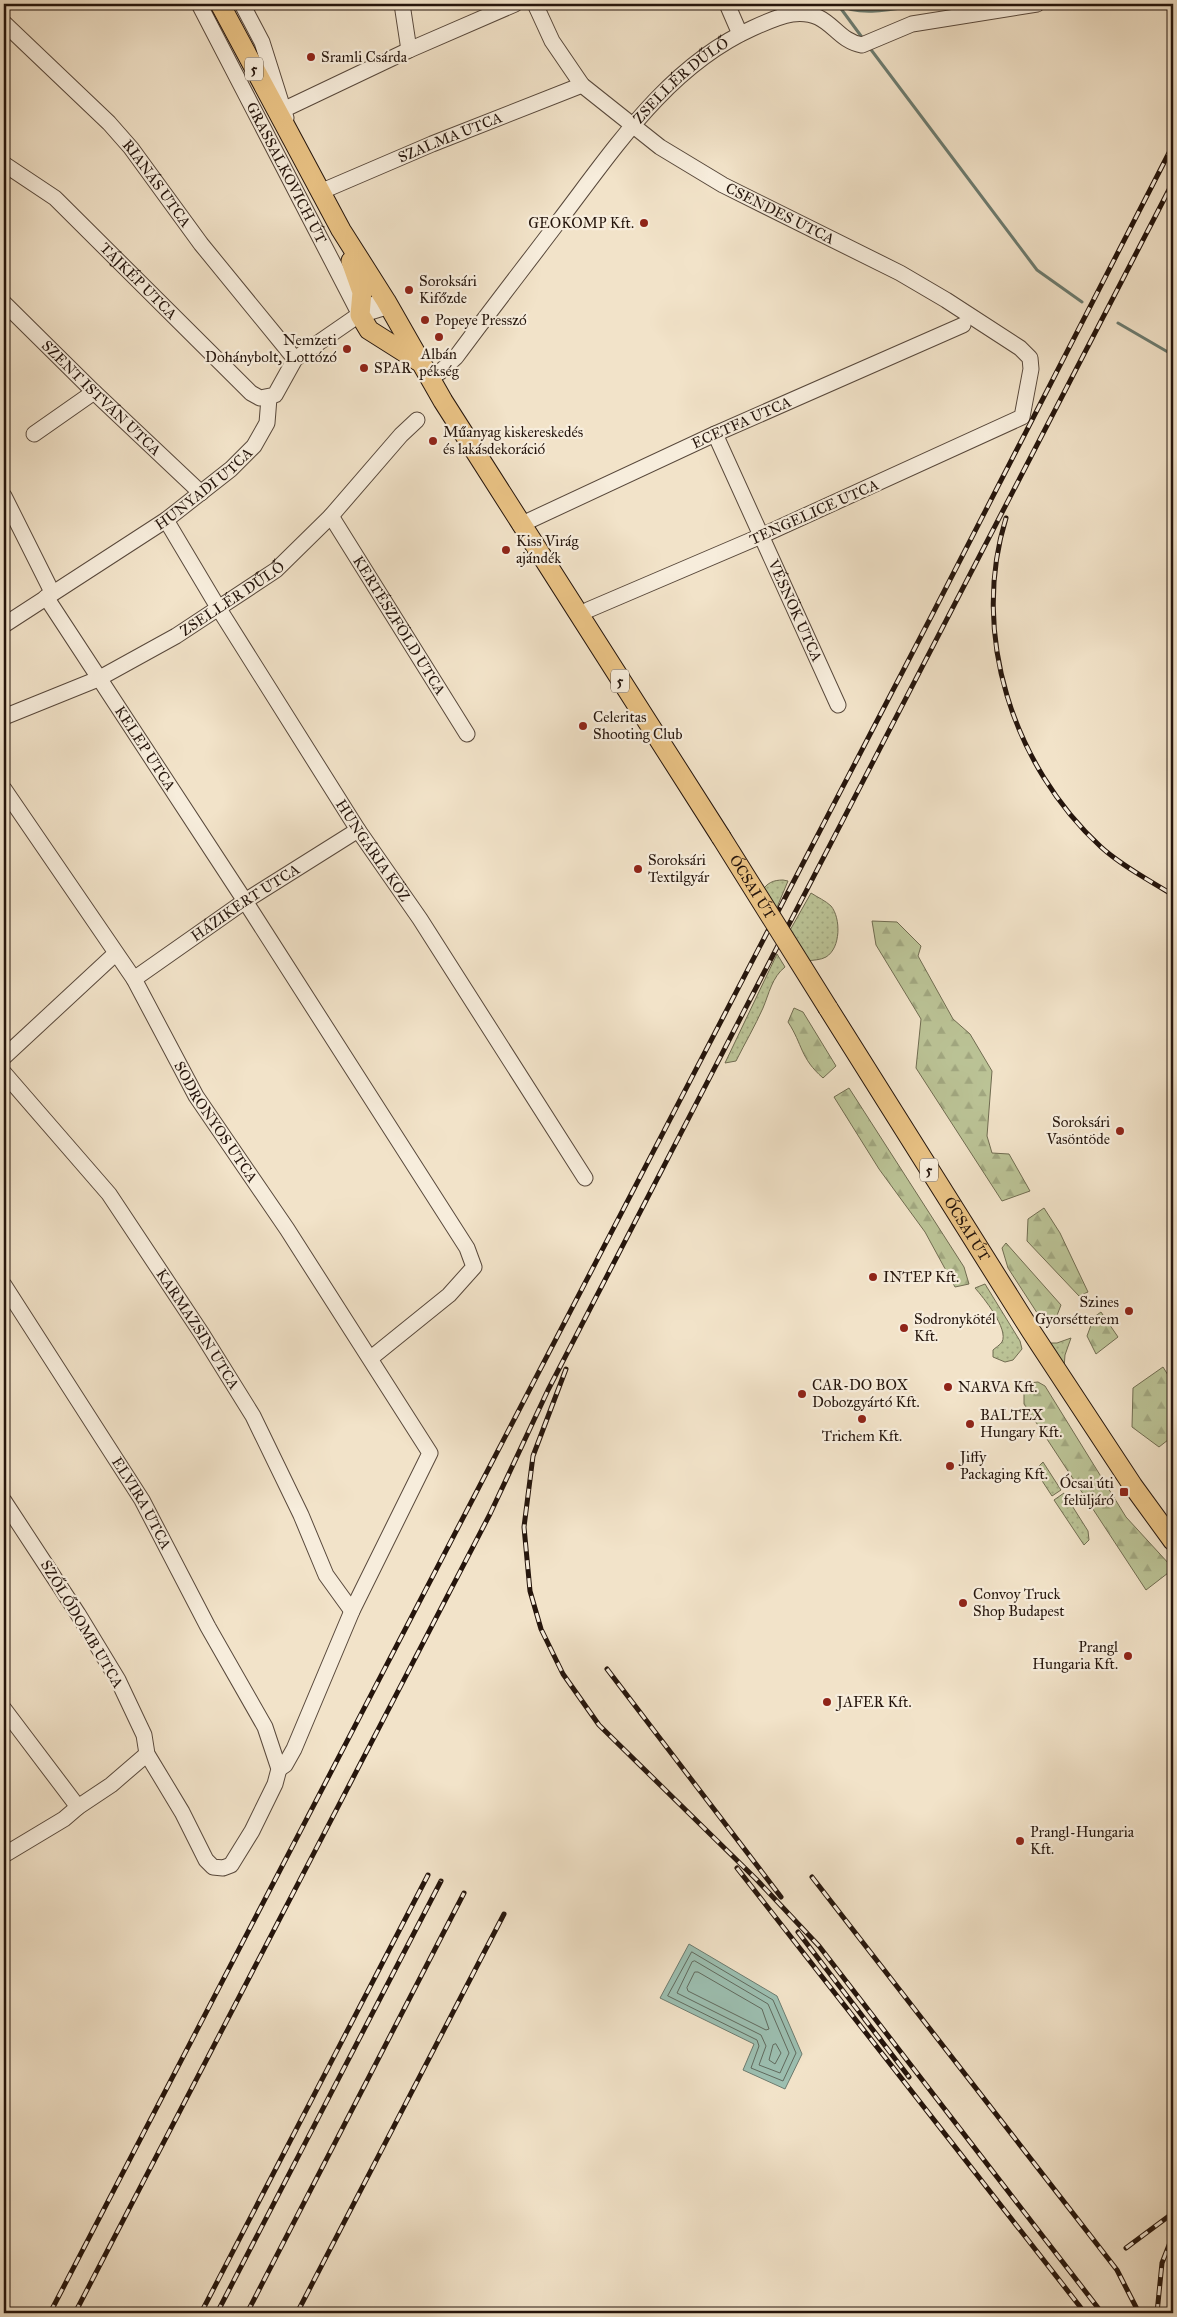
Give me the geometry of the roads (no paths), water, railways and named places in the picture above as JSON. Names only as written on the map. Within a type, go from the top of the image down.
[{"type":"main road","name":"GRASSALKOVICH ÚT","points":[[220,4],[341,230],[386,301],[429,378],[520,525],[721,837]]},
{"type":"main road","points":[[341,230],[362,292],[360,315],[369,330],[420,362]]},
{"type":"main road","name":"ÓCSAI ÚT","points":[[721,837],[1031,1331],[1133,1486],[1173,1541]]},
{"type":"street","name":"GRASSALKOVICH ÚT","points":[[199,4],[360,315]]},
{"type":"street","name":"GRASSALKOVICH ÚT","points":[[242,4],[262,42],[285,110],[289,134]]},
{"type":"street","points":[[402,4],[409,50]]},
{"type":"street","points":[[285,110],[409,50],[515,4]]},
{"type":"street","name":"CSENDES UTCA","points":[[535,4],[552,41],[582,85],[632,126],[691,167],[900,273],[1020,348],[1030,358],[1031,369],[1025,399]]},
{"type":"street","points":[[727,4],[740,34]]},
{"type":"street","name":"ZSELLÉR DŰLŐ","points":[[429,378],[440,372],[456,357],[632,126],[679,78],[720,45],[775,18],[793,14],[810,15],[828,21],[843,37],[854,44],[862,45],[912,24],[1037,4]]},
{"type":"street","name":"RIANÁS UTCA","points":[[4,23],[109,123],[131,148],[152,173],[202,244],[295,359]]},
{"type":"street","name":"SZALMA UTCA","points":[[320,192],[432,144],[582,85]]},
{"type":"street","name":"TÁJKÉP UTCA","points":[[4,164],[55,198],[251,393],[260,398],[269,398]]},
{"type":"street","points":[[269,398],[275,395],[295,359],[378,301],[386,301]]},
{"type":"street","name":"SZENT ISTVÁN UTCA","points":[[4,303],[94,392],[201,493]]},
{"type":"street","name":"ECETFA UTCA","points":[[520,525],[715,434],[963,325]]},
{"type":"street","points":[[34,434],[94,392]]},
{"type":"street","name":"HUNYADI UTCA","points":[[4,624],[166,520],[231,469],[254,446],[267,423],[269,398]]},
{"type":"street","name":"TENGELICE UTCA","points":[[588,610],[761,536],[1022,417],[1025,399]]},
{"type":"street","name":"ZSELLÉR DŰLŐ","points":[[4,717],[98,679],[176,636],[276,570],[331,516],[401,435],[417,420]]},
{"type":"street","name":"VÉSNÖK UTCA","points":[[715,434],[838,705]]},
{"type":"street","name":"KELEP UTCA","points":[[4,496],[49,595],[98,679],[246,901],[467,1248],[474,1267],[449,1295],[371,1358]]},
{"type":"street","name":"KERTÉSZFÖLD UTCA","points":[[331,516],[467,734]]},
{"type":"street","name":"HUNGÁRIA KÖZ","points":[[166,520],[219,609],[358,830],[420,919],[585,1178]]},
{"type":"street","name":"SODRONYOS UTCA","points":[[4,789],[115,954],[134,979],[196,1096],[371,1358],[430,1453],[352,1611]]},
{"type":"street","name":"HÁZIKERT UTCA","points":[[134,979],[246,901],[358,830]]},
{"type":"street","points":[[4,1056],[115,954]]},
{"type":"street","name":"KARMAZSIN UTCA","points":[[4,1073],[109,1194],[202,1334],[253,1416],[301,1515],[326,1574],[352,1611]]},
{"type":"street","name":"ELVIRA UTCA","points":[[4,1285],[142,1500],[208,1627],[265,1727],[279,1769]]},
{"type":"street","name":"SZŐLŐDOMB UTCA","points":[[4,1501],[78,1614],[118,1680],[144,1735],[147,1754],[182,1812],[206,1860],[213,1867],[223,1868],[230,1865],[266,1805],[279,1769]]},
{"type":"street","points":[[279,1769],[286,1765],[294,1749],[352,1611]]},
{"type":"street","points":[[4,1709],[78,1807]]},
{"type":"street","points":[[4,1855],[64,1819],[78,1807],[111,1785],[147,1754]]},
{"type":"water","points":[[689,1944],[777,1996],[802,2054],[785,2089],[743,2070],[754,2044],[660,1998]]},
{"type":"waterway","points":[[836,4],[846,8],[868,11],[925,4]]},
{"type":"waterway","points":[[839,6],[864,40]]},
{"type":"waterway","points":[[869,47],[1037,270],[1082,302]]},
{"type":"waterway","points":[[1118,323],[1173,355]]},
{"type":"railway","points":[[50,2313],[932,615],[1173,145]]},
{"type":"railway","points":[[75,2313],[490,1514],[548,1390],[1173,182]]},
{"type":"railway","points":[[1006,518],[996,562],[993,607],[997,652],[1007,696],[1023,738],[1044,778],[1070,814],[1101,847],[1127,867],[1173,895]]},
{"type":"railway","points":[[566,1369],[533,1456],[524,1527],[530,1591],[541,1629],[563,1674],[599,1725],[756,1879],[819,1946],[1102,2313]]},
{"type":"railway","points":[[607,1669],[781,1897]]},
{"type":"railway","points":[[737,1868],[1085,2313]]},
{"type":"railway","points":[[201,2313],[428,1875]]},
{"type":"railway","points":[[812,1877],[1117,2270],[1139,2313]]},
{"type":"railway","points":[[217,2313],[441,1881]]},
{"type":"railway","points":[[247,2313],[464,1893]]},
{"type":"railway","points":[[297,2313],[504,1914]]},
{"type":"railway","points":[[798,1932],[909,2077]]},
{"type":"railway","points":[[1126,2248],[1173,2213]]},
{"type":"railway","points":[[1157,2313],[1162,2263],[1173,2235]]},
{"type":"place","name":"Sramli Csárda","points":[[311,57]]},
{"type":"place","name":"GEOKOMP Kft.","points":[[644,223]]},
{"type":"place","name":"Soroksári Kifőzde","points":[[409,290]]},
{"type":"place","name":"Popeye Presszó","points":[[425,320]]},
{"type":"place","name":"Albán pékség","points":[[439,337]]},
{"type":"place","name":"Nemzeti Dohánybolt, Lottózó","points":[[347,349]]},
{"type":"place","name":"SPAR","points":[[364,368]]},
{"type":"place","name":"Műanyag kiskereskedés és lakásdekoráció","points":[[433,441]]},
{"type":"place","name":"Kiss Virág ajándék","points":[[506,550]]},
{"type":"place","name":"Celeritas Shooting Club","points":[[583,726]]},
{"type":"place","name":"Soroksári Textilgyár","points":[[638,869]]},
{"type":"place","name":"Soroksári Vasöntöde","points":[[1120,1131]]},
{"type":"place","name":"INTEP Kft.","points":[[873,1277]]},
{"type":"place","name":"Szines Gyorsétterem","points":[[1129,1311]]},
{"type":"place","name":"Sodronykötél Kft.","points":[[904,1328]]},
{"type":"place","name":"NARVA Kft.","points":[[948,1387]]},
{"type":"place","name":"CAR-DO BOX Dobozgyártó Kft.","points":[[802,1394]]},
{"type":"place","name":"Trichem Kft.","points":[[862,1419]]},
{"type":"place","name":"BALTEX Hungary Kft.","points":[[970,1424]]},
{"type":"place","name":"Jiffy Packaging Kft.","points":[[950,1466]]},
{"type":"place","name":"Ócsai úti felüljáró","points":[[1124,1492]]},
{"type":"place","name":"Convoy Truck Shop Budapest","points":[[963,1603]]},
{"type":"place","name":"Prangl Hungaria Kft.","points":[[1128,1656]]},
{"type":"place","name":"JAFER Kft.","points":[[827,1702]]},
{"type":"place","name":"Prangl-Hungaria Kft.","points":[[1020,1841]]}]
